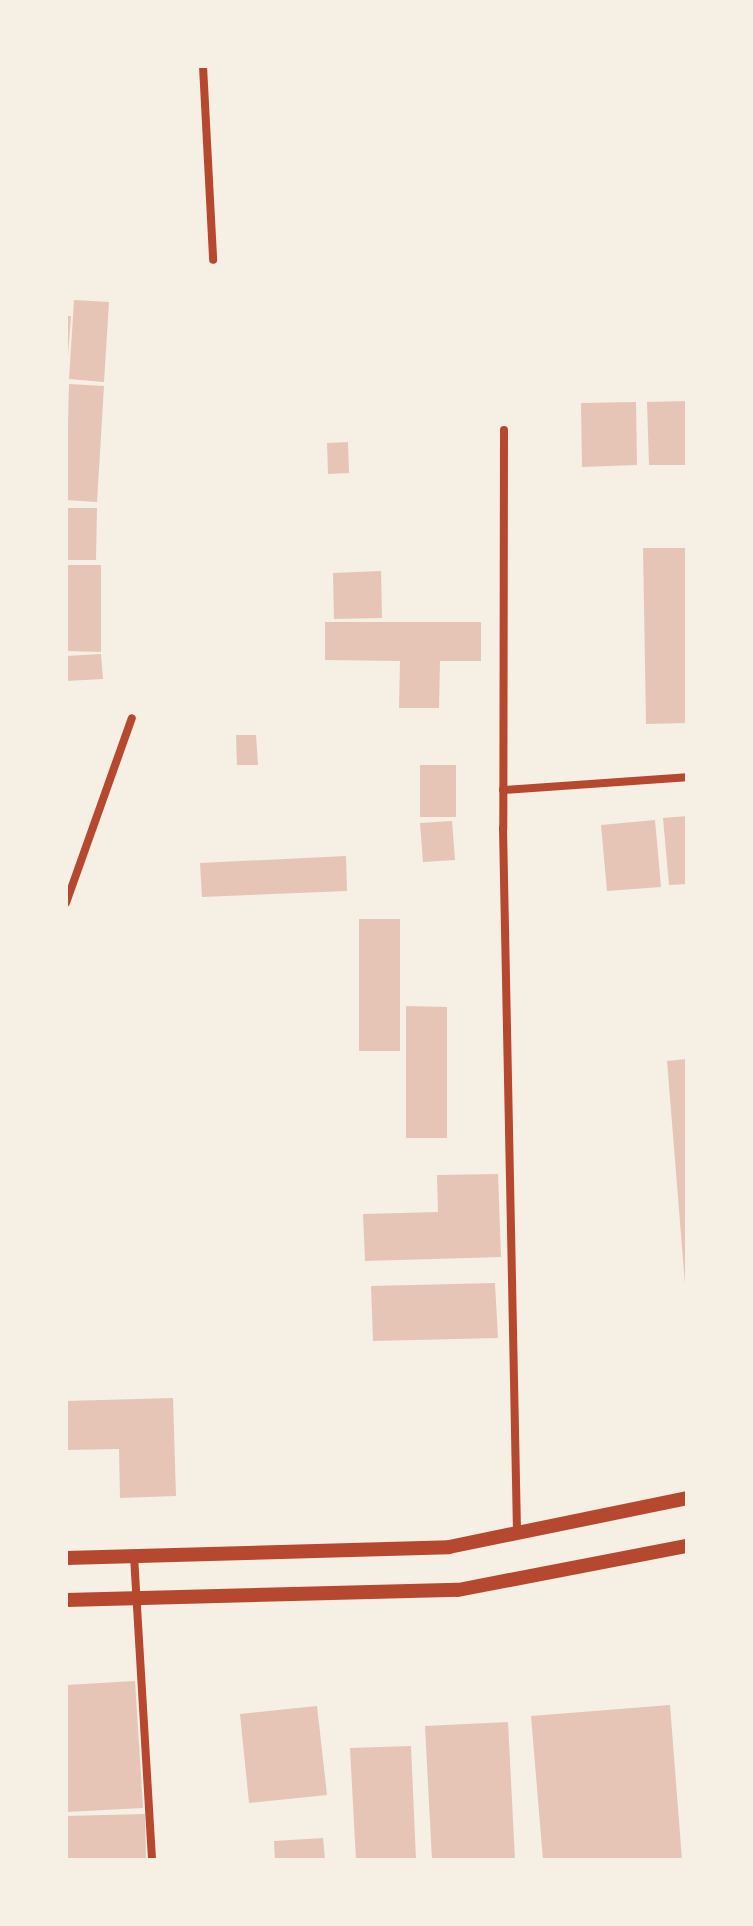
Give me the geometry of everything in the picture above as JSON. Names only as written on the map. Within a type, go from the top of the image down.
[{"type":"street","points":[[203,66],[213,260]]},
{"type":"street","points":[[504,430],[503,790],[517,1530]]},
{"type":"street","points":[[66,903],[132,718]]},
{"type":"street","points":[[503,790],[687,777]]},
{"type":"street","points":[[66,1558],[449,1547],[517,1530],[687,1498]]},
{"type":"street","points":[[66,1600],[458,1590],[687,1546]]},
{"type":"street","points":[[134,1556],[152,1860]]},
{"type":"building","points":[[74,300],[109,302],[104,382],[69,379]]},
{"type":"building","points":[[66,316],[71,316],[68,355],[66,355]]},
{"type":"building","points":[[69,384],[104,386],[97,502],[66,500]]},
{"type":"building","points":[[687,401],[687,465],[649,465],[647,402]]},
{"type":"building","points":[[636,402],[637,465],[582,467],[581,403]]},
{"type":"building","points":[[348,442],[349,473],[328,474],[327,443]]},
{"type":"building","points":[[66,508],[97,508],[96,560],[66,560]]},
{"type":"building","points":[[643,548],[687,548],[687,723],[646,724]]},
{"type":"building","points":[[66,565],[101,565],[101,652],[66,651]]},
{"type":"building","points":[[381,571],[382,618],[334,619],[333,573]]},
{"type":"building","points":[[325,622],[481,622],[481,661],[440,661],[439,708],[399,708],[400,661],[325,660]]},
{"type":"building","points":[[101,654],[103,679],[66,681],[66,656]]},
{"type":"building","points":[[236,735],[256,735],[258,765],[237,765]]},
{"type":"building","points":[[420,765],[456,765],[456,817],[420,817]]},
{"type":"building","points":[[687,816],[687,884],[669,885],[663,818]]},
{"type":"building","points":[[655,820],[661,887],[607,891],[601,825]]},
{"type":"building","points":[[452,821],[455,860],[423,862],[420,823]]},
{"type":"building","points":[[346,856],[347,891],[202,897],[200,863]]},
{"type":"building","points":[[359,919],[400,919],[400,1051],[359,1051]]},
{"type":"building","points":[[406,1006],[447,1007],[447,1138],[406,1138]]},
{"type":"building","points":[[687,1059],[687,1284],[685,1284],[667,1061]]},
{"type":"building","points":[[498,1174],[501,1257],[365,1261],[363,1214],[438,1212],[437,1175]]},
{"type":"building","points":[[495,1283],[498,1338],[373,1341],[371,1286]]},
{"type":"building","points":[[173,1398],[176,1496],[120,1498],[119,1449],[66,1450],[66,1401]]},
{"type":"building","points":[[135,1681],[143,1808],[66,1812],[66,1685]]},
{"type":"building","points":[[670,1705],[682,1860],[543,1860],[531,1716]]},
{"type":"building","points":[[317,1706],[327,1795],[249,1803],[240,1714]]},
{"type":"building","points":[[508,1722],[515,1860],[432,1860],[425,1726]]},
{"type":"building","points":[[411,1746],[416,1860],[356,1860],[350,1748]]},
{"type":"building","points":[[145,1814],[146,1860],[67,1860],[66,1816]]},
{"type":"building","points":[[323,1838],[325,1860],[275,1860],[274,1841]]}]
